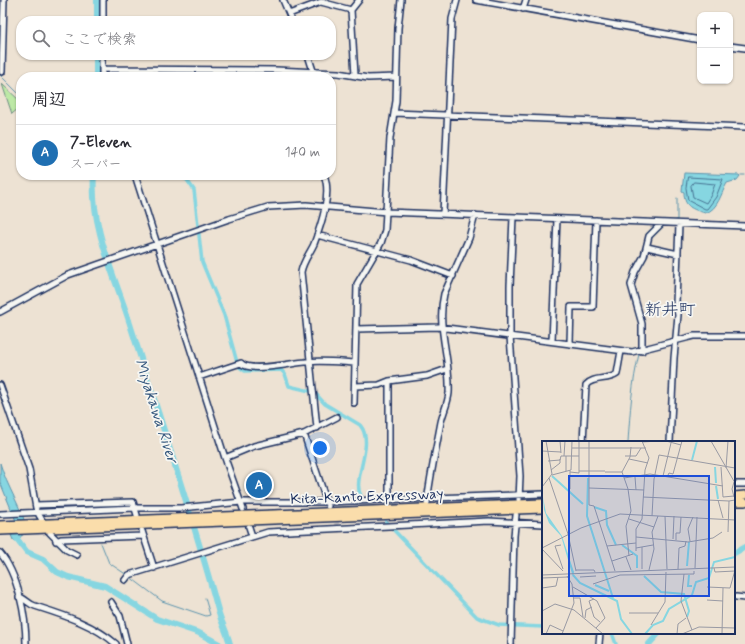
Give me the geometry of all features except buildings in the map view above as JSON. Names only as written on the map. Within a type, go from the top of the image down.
[{"type":"highway","points":[[735,496],[745,495]]},
{"type":"highway","name":"Kita-Kanto Expressway","points":[[0,525],[40,522],[183,521],[542,504]]},
{"type":"highway","name":"Kita-Kanto Expressway","points":[[201,520],[542,510]]},
{"type":"highway","name":"Kita-Kanto Expressway","points":[[0,531],[40,522]]},
{"type":"street","points":[[2,72],[4,0]]},
{"type":"street","points":[[103,0],[103,16]]},
{"type":"street","points":[[283,0],[289,14],[322,1],[351,10]]},
{"type":"street","points":[[355,75],[351,10],[359,0]]},
{"type":"street","points":[[354,403],[358,284],[383,237],[387,212],[390,138],[394,113],[401,0]]},
{"type":"street","points":[[443,214],[452,19],[457,0]]},
{"type":"street","points":[[476,0],[500,2],[524,9],[697,39]]},
{"type":"street","points":[[524,9],[526,0]]},
{"type":"street","points":[[733,46],[745,48]]},
{"type":"street","points":[[102,60],[102,69],[208,72]]},
{"type":"street","points":[[310,60],[314,72]]},
{"type":"street","points":[[336,75],[355,75],[368,78],[396,77]]},
{"type":"street","points":[[394,113],[745,127]]},
{"type":"street","points":[[137,180],[225,458],[243,509]]},
{"type":"street","points":[[317,428],[309,362],[308,331],[301,272],[317,235],[328,192],[325,180]]},
{"type":"street","points":[[0,312],[62,278],[199,229],[268,208],[306,205],[387,212],[745,226]]},
{"type":"street","points":[[427,501],[441,421],[449,395],[447,355],[443,345],[443,298],[470,238],[475,216]]},
{"type":"street","points":[[513,217],[510,286],[510,336],[520,476],[519,497]]},
{"type":"street","points":[[552,341],[557,219]]},
{"type":"street","points":[[570,343],[571,308],[593,307],[596,220]]},
{"type":"street","points":[[642,351],[642,324],[631,285],[650,236],[662,223]]},
{"type":"street","points":[[670,441],[674,358],[677,340],[679,224]]},
{"type":"street","points":[[317,235],[411,260],[453,276]]},
{"type":"street","points":[[647,247],[678,254]]},
{"type":"street","points":[[356,329],[419,326],[570,343],[621,351],[642,351],[677,340],[700,336],[745,336]]},
{"type":"street","points":[[583,441],[586,385],[592,380],[611,378],[617,374],[621,351]]},
{"type":"street","points":[[199,377],[238,364],[247,367],[309,362],[355,362]]},
{"type":"street","points":[[354,386],[379,385],[389,381],[427,376],[447,369]]},
{"type":"street","points":[[389,381],[389,500]]},
{"type":"street","points":[[0,385],[29,469],[36,507],[133,502],[137,515]]},
{"type":"street","points":[[225,458],[254,446],[304,434],[338,417]]},
{"type":"street","points":[[304,434],[327,504]]},
{"type":"street","points":[[0,514],[135,508],[193,508],[241,502],[327,504],[389,500],[427,501],[519,497],[542,494]]},
{"type":"street","points":[[511,644],[513,626],[516,515]]},
{"type":"street","points":[[125,580],[129,575],[268,532],[338,527],[386,526],[424,522],[515,522],[542,524]]},
{"type":"street","points":[[249,527],[252,536]]},
{"type":"street","points":[[50,533],[67,550],[77,554]]},
{"type":"street","points":[[56,540],[142,533],[154,568]]},
{"type":"street","points":[[0,553],[11,568],[25,623],[26,644]]},
{"type":"street","points":[[736,597],[745,598]]},
{"type":"street","points":[[19,598],[23,598],[34,606],[59,614],[102,632],[116,644]]},
{"type":"street","points":[[111,602],[120,616],[126,644]]},
{"type":"street","points":[[599,644],[600,634]]},
{"type":"green space","points":[[2,84],[16,97],[16,110],[12,114]]},
{"type":"water","points":[[684,173],[740,176],[737,180],[727,183],[719,201],[713,208],[705,213],[693,209],[685,201],[684,192],[682,191]]},
{"type":"water","points":[[0,463],[6,481],[22,514],[28,532],[21,536],[18,541],[13,540],[11,535],[16,521],[0,482]]},
{"type":"waterway","name":"Miyakawa River","points":[[97,0],[97,16]]},
{"type":"waterway","name":"Miyakawa River","points":[[96,60],[96,72]]},
{"type":"waterway","points":[[0,75],[16,91]]},
{"type":"waterway","name":"Miyakawa River","points":[[94,180],[96,213],[105,251],[130,324],[198,538],[219,614],[230,644]]},
{"type":"waterway","points":[[187,180],[194,190],[202,262],[224,315],[238,366],[245,371],[281,370],[285,374],[289,386],[314,392],[325,404],[360,425],[366,442],[359,480],[361,496]]},
{"type":"waterway","points":[[668,221],[677,220],[677,198]]},
{"type":"waterway","points":[[630,291],[637,314]]},
{"type":"waterway","points":[[628,441],[633,387],[639,354]]},
{"type":"waterway","points":[[386,522],[477,617],[499,625],[542,627]]},
{"type":"waterway","points":[[18,534],[17,539],[27,552],[43,559],[57,572],[68,577],[105,586],[157,619],[199,633],[219,644]]},
{"type":"waterway","points":[[101,543],[109,563],[127,575]]},
{"type":"waterway","points":[[735,552],[745,547]]},
{"type":"waterway","points":[[130,577],[162,601],[206,616],[210,615],[205,598]]},
{"type":"waterway","points":[[612,634],[616,644]]},
{"type":"waterway","points":[[649,644],[658,634]]},
{"type":"tunnel","points":[[333,516],[337,525]]},
{"type":"place","name":"7-Eleven","points":[[259,485]]},
{"type":"district","name":"新井町","points":[[670,310]]}]
